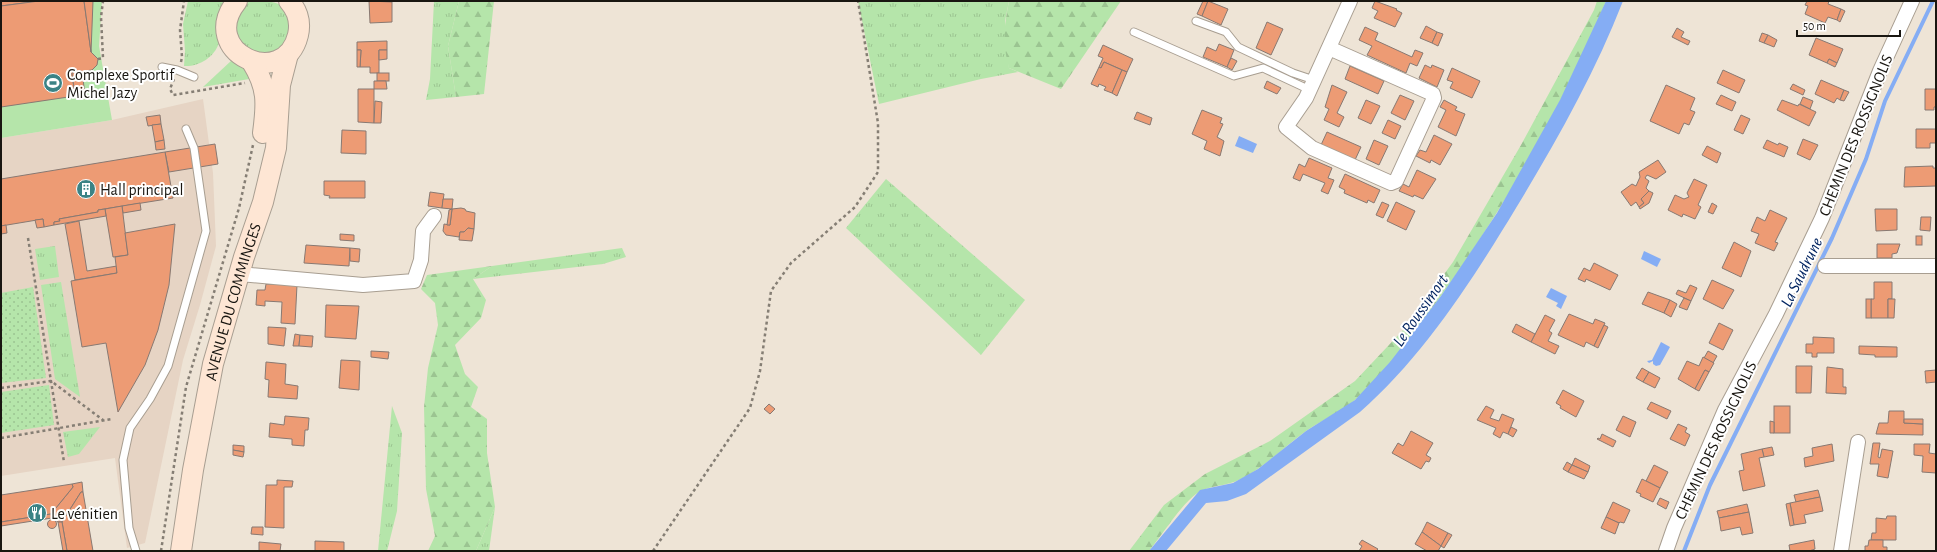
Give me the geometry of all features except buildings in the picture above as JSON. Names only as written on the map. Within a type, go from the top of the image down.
[{"type":"main road","name":"AVENUE DU COMMINGES","points":[[181,551],[213,364],[263,202],[274,155],[280,85],[288,54],[294,46],[299,33],[298,18],[291,2]]},
{"type":"main road","points":[[233,3],[227,24],[229,40],[237,52],[252,62],[271,62],[288,54]]},
{"type":"main road","name":"AVENUE DU COMMINGES","points":[[170,551],[186,434],[200,366],[255,182],[261,155],[266,113],[265,91],[259,72],[252,62]]},
{"type":"street","name":"CHEMIN DES ROSSIGNOLIS","points":[[1666,551],[1674,528],[1725,410],[1776,314],[1822,218],[1880,71],[1912,1]]},
{"type":"street","points":[[1329,48],[1433,94],[1434,98],[1396,181],[1391,183],[1312,148],[1286,127],[1306,98],[1329,48],[1347,2]]},
{"type":"street","points":[[240,274],[363,285],[414,281],[421,260],[422,231],[434,216]]},
{"type":"street","points":[[1825,266],[1936,266]]},
{"type":"street","points":[[1841,551],[1858,442]]},
{"type":"lane","points":[[1196,21],[1226,32],[1238,47],[1294,73],[1312,85]]},
{"type":"lane","points":[[1134,32],[1234,76],[1262,68],[1312,85]]},
{"type":"lane","points":[[162,67],[178,70],[194,78]]},
{"type":"lane","points":[[136,551],[129,528],[123,460],[130,428],[150,399],[168,366],[206,231],[194,148],[186,129]]},
{"type":"path","points":[[98,59],[103,58],[101,17],[103,1]]},
{"type":"path","points":[[653,551],[750,408],[760,371],[771,291],[791,263],[855,207],[878,172],[878,123],[858,1]]},
{"type":"path","points":[[28,238],[64,462]]},
{"type":"path","points":[[1,388],[51,381],[103,420]]},
{"type":"path","points":[[1,438],[112,419]]},
{"type":"shaded area","points":[[203,99],[213,173],[216,246],[183,360],[145,543],[127,548],[115,458],[1,476],[1,138],[112,120]]},
{"type":"green space","name":"Complexe Sportif Michel Jazy","points":[[1,1],[102,1],[99,46],[112,120],[1,138]]},
{"type":"green space","points":[[188,1],[224,2],[219,18],[220,37],[217,48],[209,57],[200,63],[184,66],[185,51],[183,24]]},
{"type":"green space","points":[[250,1],[280,4],[288,11],[292,19],[289,39],[273,54],[250,52],[240,42],[236,35],[235,26],[238,16],[243,7]]},
{"type":"green space","points":[[434,1],[459,1],[448,46],[456,97],[426,100],[430,79]]},
{"type":"green space","points":[[459,1],[494,1],[484,94],[456,97],[448,46]]},
{"type":"green space","points":[[858,1],[1009,1],[1005,21],[1009,68],[1018,72],[981,79],[879,104]]},
{"type":"green space","points":[[1009,1],[1121,1],[1061,89],[1009,68],[1005,50],[1004,34]]},
{"type":"green space","points":[[1597,1],[1606,1],[1569,84],[1526,164],[1479,241],[1411,337],[1385,370],[1350,404],[1306,431],[1258,469],[1235,482],[1207,489],[1196,494],[1178,512],[1149,551],[1129,551],[1164,505],[1205,474],[1270,441],[1355,381],[1404,329],[1453,262],[1521,145],[1594,10]]},
{"type":"green space","points":[[232,60],[247,70],[255,78],[203,87]]},
{"type":"green space","points":[[886,179],[1025,300],[981,355],[846,228]]},
{"type":"green space","points":[[55,246],[59,277],[40,280],[35,249]]},
{"type":"green space","points":[[622,248],[626,257],[603,264],[473,279],[492,266]]},
{"type":"green space","points":[[492,266],[473,279],[486,300],[481,318],[455,345],[465,374],[478,387],[471,407],[487,419],[487,453],[495,507],[476,551],[428,551],[435,536],[426,489],[424,407],[428,368],[438,325],[435,303],[421,289],[427,275]]},
{"type":"green space","points":[[61,282],[80,397],[55,379],[41,285]]},
{"type":"green space","points":[[33,287],[46,378],[1,383],[1,293]]},
{"type":"green space","points":[[49,385],[54,425],[1,433],[1,392]]},
{"type":"green space","points":[[392,406],[402,433],[397,511],[387,551],[378,551]]},
{"type":"green space","points":[[100,427],[79,454],[68,457],[63,432]]},
{"type":"green space","points":[[495,507],[489,551],[476,551]]},
{"type":"water","points":[[1606,1],[1623,1],[1600,54],[1574,107],[1546,158],[1500,235],[1446,316],[1426,342],[1405,367],[1360,412],[1246,494],[1227,501],[1206,503],[1166,551],[1149,551],[1200,490],[1233,483],[1258,469],[1306,431],[1355,400],[1390,362],[1441,296],[1497,213],[1560,100]]},
{"type":"water","points":[[1239,136],[1257,144],[1253,153],[1235,146]]},
{"type":"water","points":[[1644,251],[1661,259],[1657,267],[1641,259]]},
{"type":"water","points":[[1551,288],[1567,296],[1561,309],[1556,306],[1558,303],[1546,297]]},
{"type":"water","points":[[1661,342],[1670,347],[1660,365],[1656,366],[1653,364],[1653,361],[1649,363],[1647,361],[1652,360]]},
{"type":"waterway","name":"La Saudrune","points":[[1684,551],[1710,485],[1832,238],[1866,159],[1885,101],[1933,1]]},
{"type":"place","name":"Complexe Sportif Michel Jazy","points":[[53,83]]},
{"type":"place","name":"Hall principal","points":[[86,189]]},
{"type":"place","name":"Le vénitien","points":[[37,513]]},
{"type":"water label","name":"Le Roussimort","points":[[1420,310]]}]
